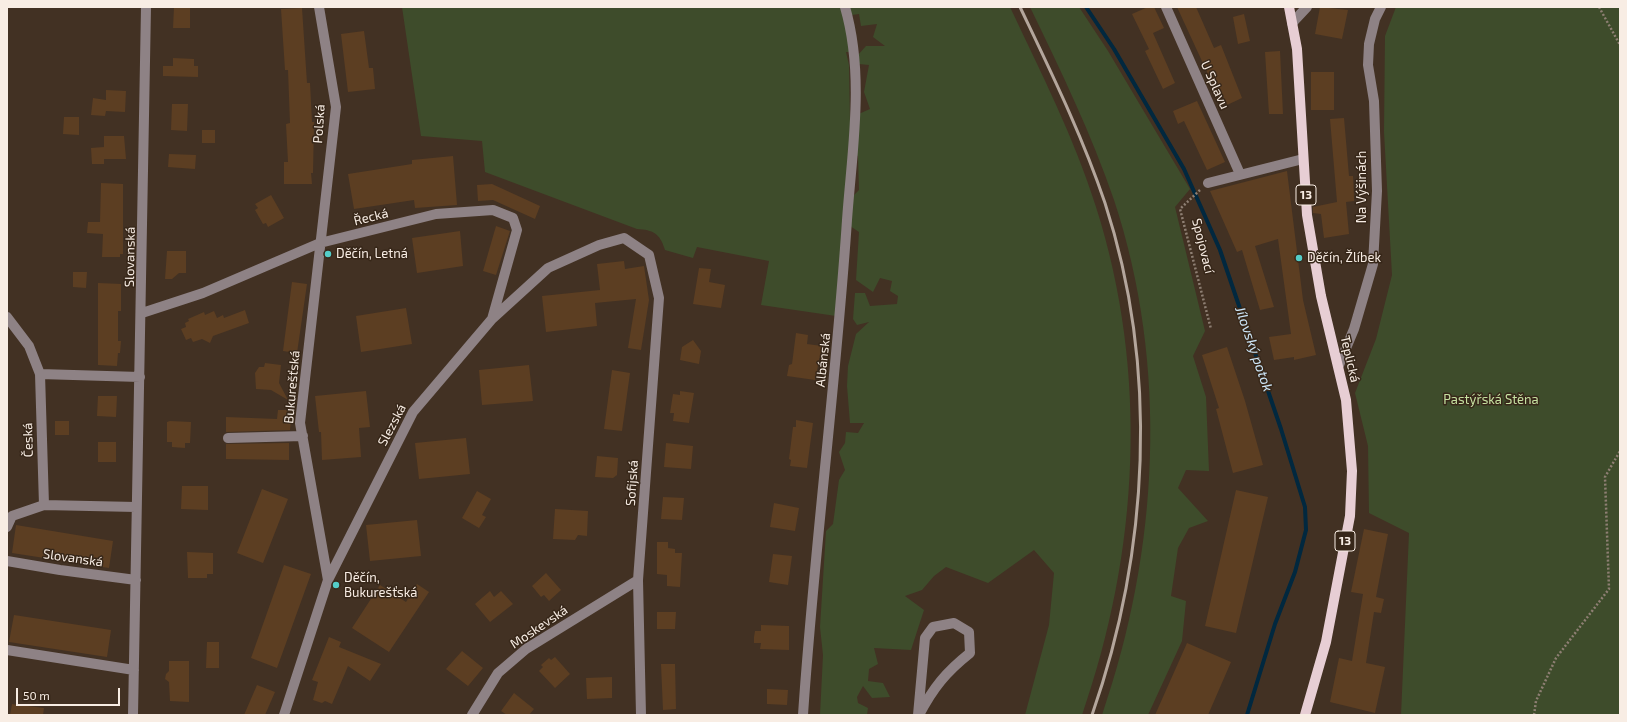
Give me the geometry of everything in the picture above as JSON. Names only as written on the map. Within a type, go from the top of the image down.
[{"type":"main road","name":"Teplická","points":[[1289,7],[1297,49],[1307,216],[1321,296],[1339,365],[1346,400],[1351,444],[1352,471],[1350,516],[1326,642],[1305,715]]},
{"type":"street","name":"Slovanská","points":[[133,715],[136,507],[142,313],[146,7]]},
{"type":"street","name":"Polská","points":[[319,7],[336,107],[320,243]]},
{"type":"street","name":"Albánská","points":[[802,715],[808,633],[841,311],[856,83],[851,26],[845,7]]},
{"type":"street","name":"U Splavu","points":[[1166,7],[1240,174]]},
{"type":"street","points":[[1292,23],[1307,7]]},
{"type":"street","name":"Na Výšinách","points":[[1339,365],[1354,329],[1373,264],[1377,191],[1374,101],[1368,65],[1369,44],[1375,19],[1381,7]]},
{"type":"street","points":[[1208,183],[1303,159]]},
{"type":"street","name":"Řecká","points":[[142,313],[203,293],[320,243],[436,214],[493,210],[513,218],[517,230],[492,319]]},
{"type":"street","name":"Slezská","points":[[286,714],[328,580],[412,412],[492,319],[548,268],[599,245],[624,238],[649,255]]},
{"type":"street","name":"Bukurešťská","points":[[320,243],[300,423],[328,580]]},
{"type":"street","name":"Sofijská","points":[[641,715],[638,580],[660,298],[649,255]]},
{"type":"street","name":"Česká","points":[[7,317],[29,346],[40,374],[44,505]]},
{"type":"street","points":[[40,374],[140,378]]},
{"type":"street","points":[[228,438],[303,436]]},
{"type":"street","points":[[7,527],[12,516],[44,505],[136,507]]},
{"type":"street","name":"Slovanská","points":[[7,561],[136,580]]},
{"type":"street","name":"Moskevská","points":[[472,715],[498,673],[526,649],[638,580]]},
{"type":"street","points":[[954,623],[969,632],[970,653],[951,668],[929,696],[918,715],[925,638],[933,627],[954,623]]},
{"type":"street","points":[[7,650],[134,670]]},
{"type":"path","points":[[1599,7],[1620,45]]},
{"type":"path","name":"Spojovací","points":[[1208,183],[1180,209],[1211,329]]},
{"type":"path","points":[[1534,715],[1536,701],[1556,658],[1609,589],[1605,477],[1620,451]]},
{"type":"green space","points":[[402,7],[1010,7],[1067,130],[1087,181],[1096,207],[1113,270],[1124,333],[1130,398],[1130,462],[1125,526],[1116,590],[1101,653],[1082,715],[1025,715],[1049,625],[1054,573],[1034,550],[988,583],[946,567],[934,576],[922,590],[905,596],[924,610],[911,650],[874,648],[878,664],[869,669],[868,681],[883,683],[890,697],[872,698],[863,686],[857,697],[858,703],[868,708],[867,715],[820,715],[823,655],[820,627],[826,531],[833,524],[839,480],[845,470],[839,452],[845,443],[846,432],[858,433],[864,423],[850,423],[847,386],[848,366],[856,334],[869,322],[857,325],[853,319],[855,293],[865,293],[870,306],[897,304],[898,296],[890,291],[892,281],[880,278],[873,292],[856,280],[859,232],[847,224],[848,201],[859,190],[858,156],[849,155],[836,316],[761,305],[769,261],[697,247],[693,258],[665,250],[661,240],[652,232],[637,229],[485,172],[482,141],[421,136]],"holes":[[[859,14],[861,26],[877,24],[873,37],[885,46],[866,46],[857,56],[859,64],[869,65],[864,92],[870,109],[854,116],[850,122],[849,65],[846,52],[853,52],[852,15]]]},
{"type":"green space","points":[[1030,7],[1079,7],[1108,51],[1190,189],[1175,207],[1205,331],[1193,356],[1206,397],[1209,471],[1186,470],[1178,488],[1208,521],[1189,528],[1178,548],[1171,596],[1186,601],[1182,641],[1148,715],[1102,715],[1121,653],[1136,589],[1145,524],[1150,458],[1149,393],[1143,327],[1132,263],[1114,200],[1085,126]]},
{"type":"green space","name":"Pastýřská Stěna","points":[[1396,7],[1620,7],[1620,715],[1401,715],[1409,533],[1369,513],[1368,446],[1355,393],[1376,339],[1392,275],[1384,132],[1385,36]]},
{"type":"building","points":[[174,7],[190,7],[190,28],[173,28]]},
{"type":"building","points":[[1148,7],[1154,7],[1164,28],[1153,33],[1175,83],[1163,89],[1145,51],[1149,49],[1132,14]]},
{"type":"building","points":[[1177,7],[1196,7],[1214,48],[1221,45],[1242,98],[1227,105],[1223,96],[1219,98]]},
{"type":"building","points":[[1320,7],[1348,10],[1342,39],[1315,34]]},
{"type":"building","points":[[302,8],[307,83],[310,83],[312,122],[314,122],[313,173],[311,173],[312,184],[284,184],[284,162],[288,162],[286,124],[290,123],[288,70],[285,70],[281,9]]},
{"type":"building","points":[[1244,14],[1250,41],[1238,44],[1233,17]]},
{"type":"building","points":[[364,31],[369,68],[373,68],[375,89],[348,92],[341,34]]},
{"type":"building","points":[[1280,51],[1283,114],[1269,114],[1265,52]]},
{"type":"building","points":[[173,58],[194,59],[194,66],[198,66],[198,77],[163,76],[163,66],[173,66]]},
{"type":"building","points":[[1311,72],[1334,72],[1334,110],[1311,110]]},
{"type":"building","points":[[106,90],[126,91],[125,112],[106,111],[105,116],[91,115],[93,98],[106,100]]},
{"type":"building","points":[[1197,101],[1225,162],[1207,170],[1184,121],[1178,124],[1173,111]]},
{"type":"building","points":[[172,104],[188,104],[187,131],[171,130]]},
{"type":"building","points":[[64,117],[79,117],[79,135],[63,134]]},
{"type":"building","points":[[1344,118],[1349,176],[1353,176],[1354,197],[1354,201],[1346,202],[1349,234],[1324,238],[1321,214],[1313,213],[1313,207],[1337,202],[1330,119]]},
{"type":"building","points":[[202,130],[215,130],[215,143],[202,143]]},
{"type":"building","points":[[104,136],[124,136],[126,159],[104,159],[104,164],[92,164],[91,148],[104,147]]},
{"type":"building","points":[[169,154],[196,155],[195,169],[168,167]]},
{"type":"building","points":[[453,156],[457,205],[415,208],[414,200],[354,209],[348,174],[412,164],[412,160]]},
{"type":"building","points":[[1287,171],[1303,300],[1316,355],[1294,360],[1294,357],[1274,360],[1269,337],[1291,334],[1278,239],[1255,246],[1274,307],[1260,310],[1242,250],[1237,252],[1210,191]]},
{"type":"building","points":[[101,183],[123,184],[123,254],[120,254],[120,257],[102,257],[103,234],[87,233],[88,222],[100,222]]},
{"type":"building","points":[[492,184],[540,206],[535,219],[493,200],[478,201],[477,185]]},
{"type":"building","points":[[271,195],[284,218],[268,227],[266,223],[263,224],[255,210],[258,208],[255,204]]},
{"type":"building","points":[[496,226],[510,231],[496,275],[483,271]]},
{"type":"building","points":[[460,231],[463,266],[417,273],[412,238]]},
{"type":"building","points":[[167,251],[186,251],[186,273],[179,273],[172,279],[165,279]]},
{"type":"building","points":[[624,261],[625,269],[644,266],[649,300],[641,350],[628,348],[636,299],[595,303],[597,326],[546,332],[542,296],[600,290],[597,264]]},
{"type":"building","points":[[699,268],[711,269],[709,282],[725,285],[721,308],[693,304]]},
{"type":"building","points":[[73,272],[87,272],[86,288],[73,287]]},
{"type":"building","points":[[292,282],[307,284],[297,353],[283,351]]},
{"type":"building","points":[[98,283],[121,284],[121,311],[118,311],[118,341],[121,341],[117,366],[98,365]]},
{"type":"building","points":[[406,308],[412,344],[361,352],[356,316]]},
{"type":"building","points":[[245,310],[249,323],[213,336],[210,343],[202,339],[193,342],[191,338],[186,340],[181,329],[186,327],[185,323],[189,321],[188,319],[204,312],[205,315],[214,311],[217,318],[223,315],[224,318]]},
{"type":"building","points":[[796,333],[808,335],[807,344],[822,346],[815,380],[787,376],[789,365],[792,364]]},
{"type":"building","points":[[693,340],[701,351],[699,364],[680,360],[682,347]]},
{"type":"building","points":[[1227,347],[1245,401],[1263,465],[1233,473],[1216,409],[1219,408],[1202,355]]},
{"type":"building","points":[[265,363],[281,365],[279,383],[288,400],[271,390],[256,389],[255,373],[259,367],[264,367]]},
{"type":"building","points":[[529,365],[533,401],[482,405],[479,370]]},
{"type":"building","points":[[612,370],[630,373],[622,431],[604,429]]},
{"type":"building","points":[[366,391],[370,427],[359,428],[361,457],[322,460],[321,432],[319,432],[315,396]]},
{"type":"building","points":[[680,391],[694,393],[689,423],[673,421],[674,413],[670,413],[673,394],[680,395]]},
{"type":"building","points":[[98,396],[117,396],[116,417],[97,416]]},
{"type":"building","points":[[278,410],[292,410],[290,430],[226,432],[226,417],[277,419]]},
{"type":"building","points":[[796,420],[813,423],[807,468],[790,466],[791,460],[789,459],[793,427],[796,427]]},
{"type":"building","points":[[55,421],[69,421],[69,435],[55,435]]},
{"type":"building","points":[[167,422],[191,422],[190,443],[185,443],[185,448],[172,447],[172,442],[167,442]]},
{"type":"building","points":[[466,438],[470,474],[419,479],[415,443]]},
{"type":"building","points":[[98,442],[116,442],[116,462],[98,462]]},
{"type":"building","points":[[289,443],[289,460],[226,459],[226,444]]},
{"type":"building","points":[[666,443],[693,446],[691,469],[664,467]]},
{"type":"building","points":[[597,456],[618,458],[617,475],[613,478],[595,477]]},
{"type":"building","points":[[182,486],[208,486],[208,510],[181,509]]},
{"type":"building","points":[[262,489],[288,499],[263,563],[237,553]]},
{"type":"building","points":[[1236,490],[1268,497],[1236,633],[1205,626]]},
{"type":"building","points":[[477,491],[491,499],[482,515],[486,517],[479,528],[462,518]]},
{"type":"building","points":[[663,497],[684,498],[682,520],[661,519]]},
{"type":"building","points":[[774,503],[799,508],[795,531],[770,527]]},
{"type":"building","points":[[555,509],[588,511],[587,536],[578,535],[575,540],[553,539]]},
{"type":"building","points":[[417,520],[421,556],[370,561],[366,525]]},
{"type":"building","points":[[16,525],[113,541],[109,568],[12,553]]},
{"type":"building","points":[[1364,529],[1388,534],[1376,597],[1384,599],[1381,613],[1374,612],[1366,663],[1385,667],[1375,713],[1330,702],[1339,658],[1352,661],[1363,594],[1351,592]]},
{"type":"building","points":[[657,542],[668,542],[668,548],[675,549],[675,553],[682,553],[680,587],[667,586],[667,575],[657,574]]},
{"type":"building","points":[[187,552],[213,553],[213,574],[207,574],[207,578],[188,578]]},
{"type":"building","points":[[773,554],[792,556],[788,585],[769,582]]},
{"type":"building","points":[[284,565],[311,574],[277,668],[251,658]]},
{"type":"building","points":[[546,573],[561,590],[549,601],[544,595],[541,597],[532,586]]},
{"type":"building","points":[[417,584],[429,592],[389,652],[352,628],[380,585],[406,602]]},
{"type":"building","points":[[490,591],[494,597],[501,591],[513,604],[490,622],[475,604]]},
{"type":"building","points":[[657,612],[676,612],[675,629],[657,629]]},
{"type":"building","points":[[14,615],[111,630],[107,657],[9,642]]},
{"type":"building","points":[[761,625],[789,626],[789,650],[760,649],[761,643],[754,643],[754,637],[755,631],[761,631]]},
{"type":"building","points":[[329,637],[341,642],[339,647],[381,664],[370,681],[348,666],[332,704],[325,701],[322,703],[313,700],[318,682],[312,680]]},
{"type":"building","points":[[207,642],[219,642],[219,668],[206,668]]},
{"type":"building","points":[[1187,643],[1231,662],[1208,715],[1155,715]]},
{"type":"building","points":[[462,651],[483,668],[468,686],[446,669]]},
{"type":"building","points":[[555,657],[570,674],[555,688],[539,671],[543,667],[541,665],[549,658],[551,660]]},
{"type":"building","points":[[169,661],[189,661],[189,702],[170,701],[169,682],[165,679],[166,674],[169,671]]},
{"type":"building","points":[[661,664],[675,664],[676,709],[663,710]]},
{"type":"building","points":[[612,677],[612,698],[587,699],[586,678]]},
{"type":"building","points":[[257,685],[275,692],[265,715],[244,715]]},
{"type":"building","points":[[767,689],[788,690],[787,705],[767,704]]},
{"type":"building","points":[[514,693],[534,709],[529,715],[507,715],[501,711]]},
{"type":"building","points":[[12,704],[44,708],[43,715],[10,715]]},
{"type":"waterway","name":"Jílovský potok","points":[[1086,7],[1114,49],[1184,169],[1220,250],[1281,429],[1305,507],[1306,530],[1295,572],[1275,624],[1247,715]]},
{"type":"railway","points":[[1020,7],[1076,128],[1105,203],[1122,266],[1134,330],[1140,395],[1140,460],[1135,525],[1126,590],[1111,653],[1092,715]]},
{"type":"place","name":"Děčín, Letná","points":[[328,254]]},
{"type":"place","name":"Děčín, Žlíbek","points":[[1299,258]]},
{"type":"place","name":"Děčín, Bukurešťská","points":[[336,585]]}]
